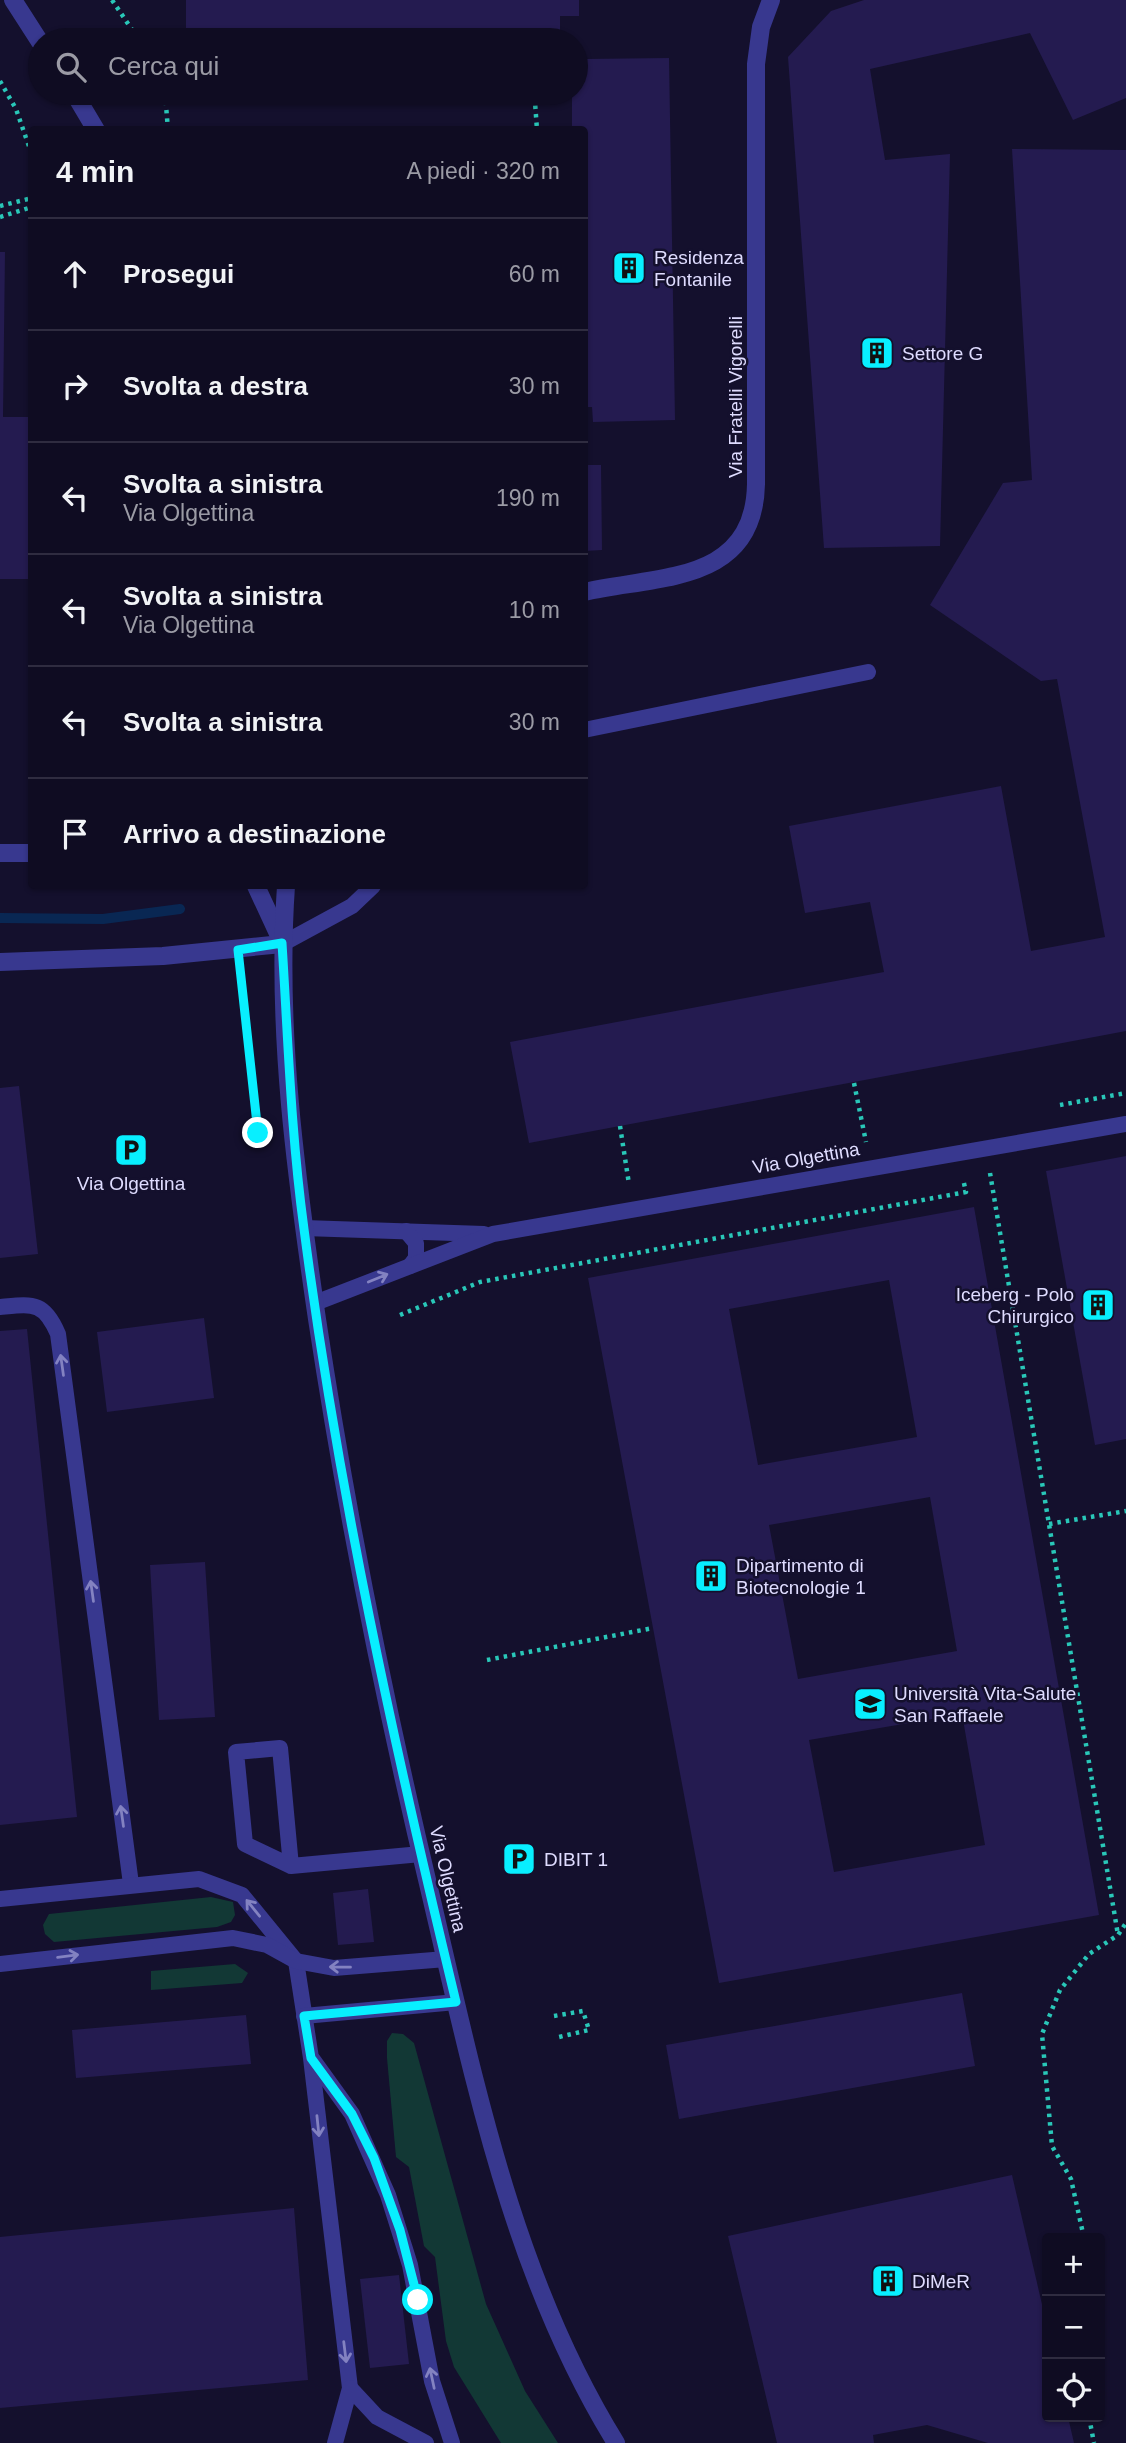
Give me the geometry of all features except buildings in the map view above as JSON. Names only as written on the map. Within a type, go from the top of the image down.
[{"type":"street","points":[[13,0],[31,28]]},
{"type":"street","name":"Via Fratelli Vigorelli","points":[[588,591],[671,578],[709,566],[731,550],[743,536],[752,517],[756,484],[756,64],[761,27],[771,0]]},
{"type":"street","points":[[81,105],[94,126]]},
{"type":"street","points":[[0,853],[28,853]]},
{"type":"street","name":"Via Olgettina","points":[[257,889],[282,943]]},
{"type":"street","name":"Via Olgettina","points":[[286,889],[282,943],[288,1071],[304,1228],[338,1456],[374,1644],[456,2002],[507,2194],[532,2274],[564,2350],[616,2443]]},
{"type":"street","points":[[0,962],[238,950],[282,943]]},
{"type":"lane","points":[[588,729],[868,672]]},
{"type":"lane","points":[[282,943],[352,906],[370,889]]},
{"type":"lane","name":"Via Olgettina","points":[[315,1303],[493,1234],[1126,1124]]},
{"type":"lane","name":"Via Olgettina","points":[[304,1228],[493,1234]]},
{"type":"lane","points":[[405,1231],[416,1244],[416,1258],[410,1266]]},
{"type":"lane","points":[[0,1307],[33,1305],[45,1311],[58,1334],[131,1884]]},
{"type":"lane","points":[[291,1866],[280,1748],[236,1752],[244,1844],[291,1866],[421,1854]]},
{"type":"lane","points":[[0,1899],[199,1879],[242,1895],[296,1961],[311,2058],[350,2388],[335,2443]]},
{"type":"lane","points":[[0,1964],[233,1938],[267,1945],[296,1961],[334,1968],[446,1959]]},
{"type":"lane","points":[[304,2016],[456,2002]]},
{"type":"lane","points":[[311,2058],[352,2114],[388,2195],[410,2265],[432,2381],[452,2443]]},
{"type":"lane","points":[[350,2388],[377,2417],[426,2443]]},
{"type":"path","points":[[112,0],[132,28]]},
{"type":"path","points":[[0,81],[16,109],[28,144]]},
{"type":"path","points":[[166,105],[168,126]]},
{"type":"path","points":[[535,105],[537,126]]},
{"type":"path","points":[[0,206],[28,199]]},
{"type":"path","points":[[0,217],[28,208]]},
{"type":"path","points":[[238,950],[258,1133]]},
{"type":"path","points":[[854,1083],[866,1142]]},
{"type":"path","points":[[620,1126],[629,1185]]},
{"type":"path","points":[[988,1162],[1118,1935]]},
{"type":"path","points":[[400,1315],[480,1282],[966,1192],[962,1173]]},
{"type":"path","points":[[1049,1524],[1126,1511]]},
{"type":"path","points":[[487,1660],[653,1628]]},
{"type":"path","points":[[1083,2233],[1071,2179],[1052,2146],[1042,2034],[1060,1990],[1089,1954],[1118,1935],[1126,1923]]},
{"type":"path","points":[[554,2016],[583,2011],[589,2030],[559,2037]]},
{"type":"path","points":[[1090,2422],[1094,2443]]},
{"type":"green space","points":[[211,1897],[233,1902],[235,1915],[231,1922],[217,1927],[54,1942],[45,1934],[43,1925],[49,1914]]},
{"type":"green space","points":[[235,1964],[248,1973],[242,1983],[151,1990],[151,1971]]},
{"type":"green space","points":[[392,2033],[403,2034],[414,2043],[486,2304],[525,2391],[558,2443],[501,2443],[454,2367],[446,2341],[435,2257],[424,2246],[409,2167],[396,2157],[387,2058],[387,2041]]},
{"type":"waterway","points":[[0,918],[103,919],[180,909]]},
{"type":"place","name":"Residenza Fontanile","points":[[629,268]]},
{"type":"place","name":"Settore G","points":[[877,353]]},
{"type":"place","name":"Via Olgettina","points":[[131,1150]]},
{"type":"place","name":"Iceberg - Polo Chirurgico","points":[[1098,1305]]},
{"type":"place","name":"Dipartimento di Biotecnologie 1","points":[[711,1576]]},
{"type":"place","name":"Università Vita-Salute San Raffaele","points":[[870,1704]]},
{"type":"place","name":"DIBIT 1","points":[[519,1859]]},
{"type":"place","name":"DiMeR","points":[[888,2281]]},
{"type":"route","points":[[258,1133],[238,950],[282,943],[288,1071],[297,1165],[332,1420],[381,1679],[456,2002],[304,2016],[311,2058],[352,2114],[374,2158],[400,2230],[418,2300]]}]
